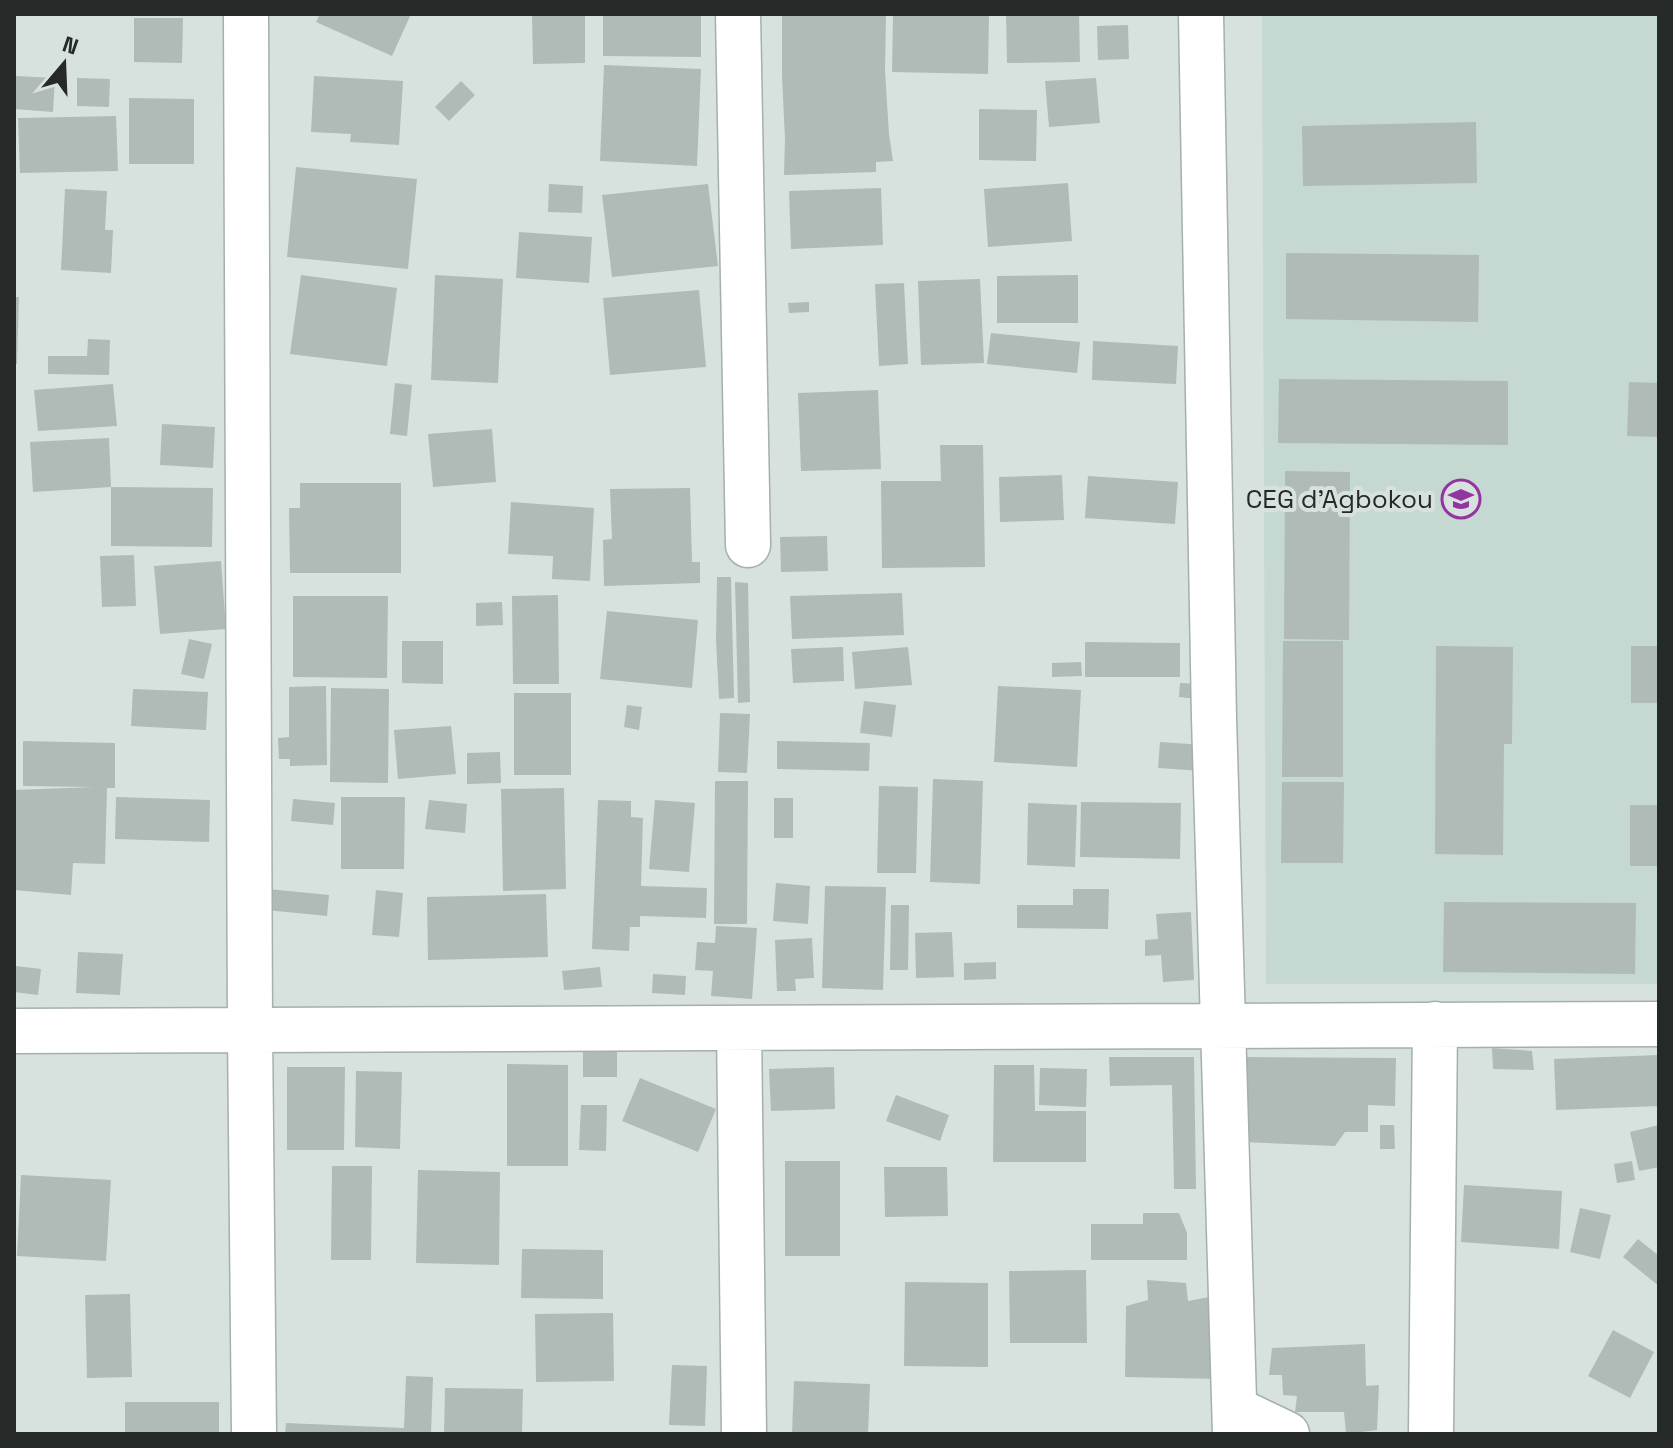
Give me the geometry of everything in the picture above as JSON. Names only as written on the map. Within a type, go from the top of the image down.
[{"type":"street","points":[[246,14],[254,1434]]},
{"type":"street","points":[[738,14],[748,545]]},
{"type":"street","points":[[1201,14],[1214,702],[1235,1421],[1287,1434]]},
{"type":"street","points":[[1431,1434],[1435,1024]]},
{"type":"street","points":[[14,1031],[1659,1024]]},
{"type":"street","points":[[739,1028],[744,1434]]},
{"type":"shaded area","name":"CEG d'Agbokou","points":[[1262,14],[1659,14],[1659,984],[1266,984]]},
{"type":"building","points":[[320,14],[411,14],[392,56],[316,22]]},
{"type":"building","points":[[532,14],[585,14],[585,63],[533,64]]},
{"type":"building","points":[[603,14],[701,14],[701,57],[603,56]]},
{"type":"building","points":[[782,14],[886,14],[885,71],[893,161],[876,162],[876,172],[784,175]]},
{"type":"building","points":[[893,14],[989,14],[988,74],[892,72]]},
{"type":"building","points":[[1006,14],[1079,14],[1080,62],[1007,63]]},
{"type":"building","points":[[134,18],[183,18],[182,63],[134,62]]},
{"type":"building","points":[[1128,25],[1129,59],[1098,60],[1097,26]]},
{"type":"building","points":[[604,65],[701,69],[697,166],[600,161]]},
{"type":"building","points":[[16,76],[55,78],[53,112],[14,109]]},
{"type":"building","points":[[314,76],[403,81],[399,145],[350,142],[351,134],[311,132]]},
{"type":"building","points":[[77,78],[110,79],[109,107],[77,106]]},
{"type":"building","points":[[1096,78],[1100,123],[1049,127],[1045,81]]},
{"type":"building","points":[[461,81],[475,95],[449,121],[435,107]]},
{"type":"building","points":[[129,98],[194,99],[194,164],[129,164]]},
{"type":"building","points":[[979,109],[1037,110],[1036,161],[979,160]]},
{"type":"building","points":[[116,116],[118,171],[20,173],[18,118]]},
{"type":"building","points":[[1476,122],[1477,183],[1303,186],[1302,126]]},
{"type":"building","points":[[296,167],[417,179],[408,269],[287,257]]},
{"type":"building","points":[[1068,183],[1072,241],[988,247],[984,189]]},
{"type":"building","points":[[549,184],[583,186],[582,213],[548,212]]},
{"type":"building","points":[[708,184],[718,266],[612,277],[602,195]]},
{"type":"building","points":[[881,188],[883,245],[791,249],[789,191]]},
{"type":"building","points":[[65,189],[107,191],[105,230],[113,230],[111,273],[61,270]]},
{"type":"building","points":[[519,232],[592,237],[589,283],[516,278]]},
{"type":"building","points":[[1286,253],[1479,255],[1478,322],[1286,319]]},
{"type":"building","points":[[301,275],[397,288],[387,366],[290,354]]},
{"type":"building","points":[[435,275],[503,279],[498,383],[431,380]]},
{"type":"building","points":[[1078,275],[1078,323],[997,323],[997,276]]},
{"type":"building","points":[[980,279],[984,363],[921,365],[918,281]]},
{"type":"building","points":[[904,283],[908,364],[879,366],[875,284]]},
{"type":"building","points":[[699,290],[706,367],[610,375],[603,298]]},
{"type":"building","points":[[14,297],[19,297],[17,364],[14,364]]},
{"type":"building","points":[[809,302],[809,312],[789,313],[788,303]]},
{"type":"building","points":[[991,333],[1080,342],[1077,373],[987,364]]},
{"type":"building","points":[[88,339],[110,340],[109,375],[48,374],[48,356],[87,356]]},
{"type":"building","points":[[1093,341],[1178,346],[1176,384],[1092,380]]},
{"type":"building","points":[[1279,379],[1508,381],[1508,445],[1278,443]]},
{"type":"building","points":[[1629,382],[1659,383],[1659,437],[1627,436]]},
{"type":"building","points":[[395,383],[412,385],[407,436],[390,434]]},
{"type":"building","points":[[113,384],[117,426],[38,431],[34,390]]},
{"type":"building","points":[[878,390],[881,469],[801,471],[798,393]]},
{"type":"building","points":[[162,424],[215,427],[213,468],[160,465]]},
{"type":"building","points":[[492,429],[496,482],[433,487],[428,434]]},
{"type":"building","points":[[109,438],[111,487],[33,492],[30,442]]},
{"type":"building","points":[[940,445],[983,445],[985,567],[882,568],[881,481],[941,481]]},
{"type":"building","points":[[1285,471],[1350,472],[1349,640],[1284,639]]},
{"type":"building","points":[[1062,475],[1064,520],[1000,522],[999,477]]},
{"type":"building","points":[[1088,476],[1178,482],[1175,524],[1085,518]]},
{"type":"building","points":[[300,483],[401,483],[401,573],[290,573],[289,508],[300,508]]},
{"type":"building","points":[[111,487],[213,488],[212,547],[111,546]]},
{"type":"building","points":[[690,488],[692,562],[700,562],[700,583],[604,586],[603,540],[612,539],[610,489]]},
{"type":"building","points":[[511,502],[594,508],[590,581],[552,579],[553,556],[508,554]]},
{"type":"building","points":[[827,536],[828,571],[781,572],[780,537]]},
{"type":"building","points":[[134,555],[136,606],[102,607],[100,556]]},
{"type":"building","points":[[221,561],[226,629],[160,634],[154,566]]},
{"type":"building","points":[[717,577],[731,577],[734,698],[719,699]]},
{"type":"building","points":[[735,582],[748,583],[750,702],[738,703]]},
{"type":"building","points":[[902,593],[904,635],[792,639],[790,596]]},
{"type":"building","points":[[558,595],[559,684],[513,684],[512,596]]},
{"type":"building","points":[[293,596],[388,596],[387,678],[293,677]]},
{"type":"building","points":[[502,602],[503,625],[476,626],[476,603]]},
{"type":"building","points":[[607,611],[698,620],[692,688],[600,679]]},
{"type":"building","points":[[189,639],[212,644],[204,679],[181,674]]},
{"type":"building","points":[[402,641],[443,641],[443,684],[402,683]]},
{"type":"building","points":[[1283,641],[1343,641],[1343,777],[1282,777]]},
{"type":"building","points":[[1085,642],[1180,643],[1180,677],[1085,677]]},
{"type":"building","points":[[1436,646],[1513,647],[1512,744],[1504,744],[1503,855],[1435,854]]},
{"type":"building","points":[[1631,646],[1659,646],[1659,703],[1631,703]]},
{"type":"building","points":[[843,647],[844,681],[793,683],[791,649]]},
{"type":"building","points":[[908,647],[912,685],[855,689],[852,652]]},
{"type":"building","points":[[1081,662],[1082,676],[1052,677],[1052,663]]},
{"type":"building","points":[[1180,683],[1199,684],[1198,699],[1179,697]]},
{"type":"building","points":[[326,686],[327,765],[290,766],[290,759],[279,759],[278,738],[289,737],[289,687]]},
{"type":"building","points":[[998,686],[1081,690],[1077,767],[994,762]]},
{"type":"building","points":[[331,688],[389,689],[388,783],[330,782]]},
{"type":"building","points":[[133,689],[208,692],[206,730],[131,726]]},
{"type":"building","points":[[514,693],[571,693],[571,775],[514,775]]},
{"type":"building","points":[[864,701],[896,705],[892,737],[860,733]]},
{"type":"building","points":[[627,705],[642,707],[639,730],[624,727]]},
{"type":"building","points":[[720,713],[750,714],[747,773],[718,772]]},
{"type":"building","points":[[451,726],[456,774],[398,779],[394,730]]},
{"type":"building","points":[[23,741],[115,743],[115,788],[107,788],[105,864],[73,863],[71,895],[14,890],[14,790],[94,787],[23,786]]},
{"type":"building","points":[[777,741],[870,743],[869,771],[777,769]]},
{"type":"building","points":[[1160,742],[1204,745],[1202,771],[1158,768]]},
{"type":"building","points":[[500,752],[501,783],[467,784],[467,753]]},
{"type":"building","points":[[933,779],[983,781],[980,884],[930,882]]},
{"type":"building","points":[[715,781],[748,781],[747,924],[714,924]]},
{"type":"building","points":[[1282,782],[1344,782],[1343,863],[1281,863]]},
{"type":"building","points":[[879,786],[918,787],[916,873],[877,873]]},
{"type":"building","points":[[564,788],[566,889],[503,891],[501,789]]},
{"type":"building","points":[[116,797],[210,800],[209,842],[115,839]]},
{"type":"building","points":[[341,797],[405,797],[404,869],[341,869]]},
{"type":"building","points":[[774,798],[793,798],[793,838],[774,838]]},
{"type":"building","points":[[293,799],[335,803],[333,825],[291,821]]},
{"type":"building","points":[[429,800],[467,804],[465,833],[425,829]]},
{"type":"building","points":[[598,800],[631,801],[631,817],[643,818],[641,886],[707,888],[706,918],[640,916],[640,927],[630,927],[629,951],[592,949]]},
{"type":"building","points":[[655,800],[695,803],[689,872],[649,869]]},
{"type":"building","points":[[1081,802],[1181,803],[1180,859],[1080,857]]},
{"type":"building","points":[[1028,803],[1077,805],[1075,867],[1027,865]]},
{"type":"building","points":[[1630,805],[1659,805],[1659,866],[1630,866]]},
{"type":"building","points":[[776,883],[810,886],[808,924],[773,921]]},
{"type":"building","points":[[825,886],[886,887],[883,990],[822,988]]},
{"type":"building","points":[[268,889],[329,895],[327,916],[266,910]]},
{"type":"building","points":[[1073,889],[1109,889],[1108,929],[1017,928],[1017,905],[1073,905]]},
{"type":"building","points":[[376,890],[403,893],[399,937],[372,935]]},
{"type":"building","points":[[546,894],[548,957],[428,960],[427,897]]},
{"type":"building","points":[[1444,902],[1636,903],[1635,974],[1443,972]]},
{"type":"building","points":[[891,905],[909,905],[908,970],[890,970]]},
{"type":"building","points":[[1191,912],[1194,980],[1163,982],[1161,955],[1145,956],[1145,940],[1158,939],[1156,914]]},
{"type":"building","points":[[716,926],[757,928],[752,999],[711,996],[713,971],[695,970],[697,942],[715,943]]},
{"type":"building","points":[[952,932],[954,977],[916,978],[915,933]]},
{"type":"building","points":[[812,938],[814,978],[795,979],[796,991],[777,991],[775,940]]},
{"type":"building","points":[[78,952],[123,954],[120,995],[76,993]]},
{"type":"building","points":[[996,962],[996,979],[964,980],[964,963]]},
{"type":"building","points":[[15,966],[41,969],[38,995],[14,992]]},
{"type":"building","points":[[600,967],[602,987],[564,990],[562,971]]},
{"type":"building","points":[[653,974],[686,976],[685,995],[652,993]]},
{"type":"building","points":[[583,1048],[617,1049],[617,1077],[583,1077]]},
{"type":"building","points":[[1492,1048],[1532,1051],[1534,1070],[1493,1069]]},
{"type":"building","points":[[1659,1055],[1659,1106],[1556,1110],[1554,1059]]},
{"type":"building","points":[[1109,1057],[1194,1057],[1196,1189],[1174,1189],[1172,1085],[1110,1086]]},
{"type":"building","points":[[1245,1057],[1396,1058],[1395,1106],[1368,1105],[1368,1132],[1345,1132],[1335,1146],[1244,1142]]},
{"type":"building","points":[[507,1064],[568,1065],[568,1166],[507,1166]]},
{"type":"building","points":[[994,1065],[1034,1065],[1035,1111],[1086,1111],[1086,1162],[993,1162]]},
{"type":"building","points":[[287,1067],[345,1067],[344,1150],[287,1150]]},
{"type":"building","points":[[834,1067],[835,1109],[771,1111],[769,1069]]},
{"type":"building","points":[[1040,1068],[1087,1069],[1086,1107],[1039,1105]]},
{"type":"building","points":[[356,1071],[402,1072],[400,1149],[355,1147]]},
{"type":"building","points":[[640,1078],[716,1109],[698,1152],[622,1121]]},
{"type":"building","points":[[896,1095],[949,1115],[940,1141],[886,1121]]},
{"type":"building","points":[[581,1105],[607,1105],[606,1151],[579,1150]]},
{"type":"building","points":[[1380,1125],[1394,1125],[1395,1149],[1380,1149]]},
{"type":"building","points":[[1659,1125],[1659,1167],[1639,1171],[1630,1132]]},
{"type":"building","points":[[785,1161],[840,1161],[840,1256],[785,1256]]},
{"type":"building","points":[[1632,1161],[1635,1180],[1617,1183],[1614,1164]]},
{"type":"building","points":[[332,1166],[372,1166],[371,1260],[331,1260]]},
{"type":"building","points":[[884,1167],[947,1167],[948,1216],[885,1217]]},
{"type":"building","points":[[418,1170],[500,1172],[499,1265],[416,1263]]},
{"type":"building","points":[[21,1175],[111,1180],[106,1261],[17,1256]]},
{"type":"building","points":[[1464,1185],[1562,1191],[1559,1249],[1461,1242]]},
{"type":"building","points":[[1580,1208],[1611,1215],[1600,1259],[1570,1252]]},
{"type":"building","points":[[1143,1213],[1179,1213],[1187,1233],[1187,1260],[1091,1260],[1091,1224],[1143,1224]]},
{"type":"building","points":[[1638,1239],[1659,1256],[1659,1286],[1623,1257]]},
{"type":"building","points":[[522,1249],[603,1250],[603,1299],[521,1298]]},
{"type":"building","points":[[1086,1270],[1087,1343],[1010,1343],[1009,1271]]},
{"type":"building","points":[[1147,1280],[1186,1283],[1188,1301],[1215,1296],[1221,1379],[1125,1377],[1126,1306],[1148,1300]]},
{"type":"building","points":[[905,1282],[988,1283],[988,1367],[904,1366]]},
{"type":"building","points":[[130,1294],[132,1377],[87,1378],[85,1295]]},
{"type":"building","points":[[613,1313],[614,1381],[536,1382],[535,1314]]},
{"type":"building","points":[[1613,1330],[1654,1352],[1630,1398],[1588,1376]]},
{"type":"building","points":[[1365,1344],[1366,1386],[1379,1385],[1377,1430],[1346,1434],[1344,1412],[1295,1412],[1297,1396],[1283,1395],[1282,1375],[1269,1375],[1272,1348]]},
{"type":"building","points":[[672,1365],[707,1366],[705,1426],[669,1425]]},
{"type":"building","points":[[406,1376],[433,1377],[431,1434],[285,1434],[286,1423],[404,1428]]},
{"type":"building","points":[[794,1381],[870,1384],[868,1434],[792,1434]]},
{"type":"building","points":[[445,1388],[523,1389],[522,1434],[444,1434]]},
{"type":"building","points":[[125,1402],[219,1402],[219,1434],[125,1434]]},
{"type":"place","name":"CEG d'Agbokou","points":[[1461,499]]}]
